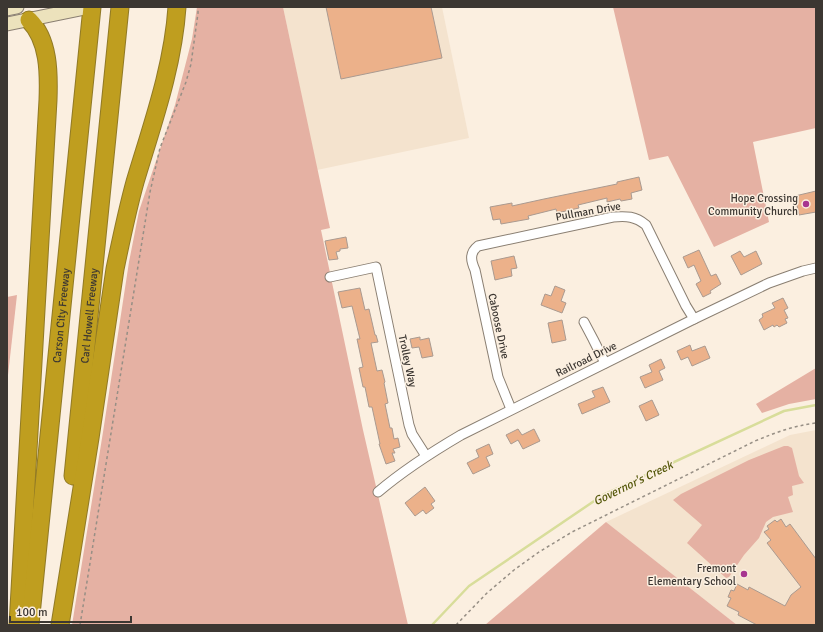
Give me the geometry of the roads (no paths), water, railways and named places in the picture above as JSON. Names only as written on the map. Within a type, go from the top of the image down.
[{"type":"highway","name":"Carl Howell Freeway","points":[[59,625],[120,7]]},
{"type":"highway","points":[[59,625],[90,438],[120,242],[134,184],[159,101],[172,49],[175,33],[176,7]]},
{"type":"highway","points":[[159,101],[173,69],[180,45],[187,7]]},
{"type":"highway","name":"Carson City Freeway","points":[[30,625],[91,11]]},
{"type":"highway","points":[[18,625],[48,100],[48,80],[42,41],[38,31],[29,20]]},
{"type":"main road","points":[[7,9],[17,7]]},
{"type":"main road","points":[[7,24],[54,15],[91,11]]},
{"type":"street","name":"Pullman Drive","points":[[476,247],[613,217],[627,216],[639,219],[646,225],[686,306],[694,319]]},
{"type":"street","name":"Caboose Drive","points":[[476,247],[473,251],[471,259],[475,270],[498,377],[511,409]]},
{"type":"street","name":"Trolley Way","points":[[330,277],[376,267],[409,425],[412,434],[426,456]]},
{"type":"street","name":"Railroad Drive","points":[[378,492],[426,456],[461,435],[511,409],[769,283],[816,268]]},
{"type":"street","points":[[584,322],[605,363]]},
{"type":"waterway","name":"Governor's Creek","points":[[432,625],[469,586],[603,495],[784,411],[816,405]]},
{"type":"place","name":"Hope Crossing Community Church","points":[[806,204]]},
{"type":"place","name":"Fremont Elementary School","points":[[744,574]]}]
